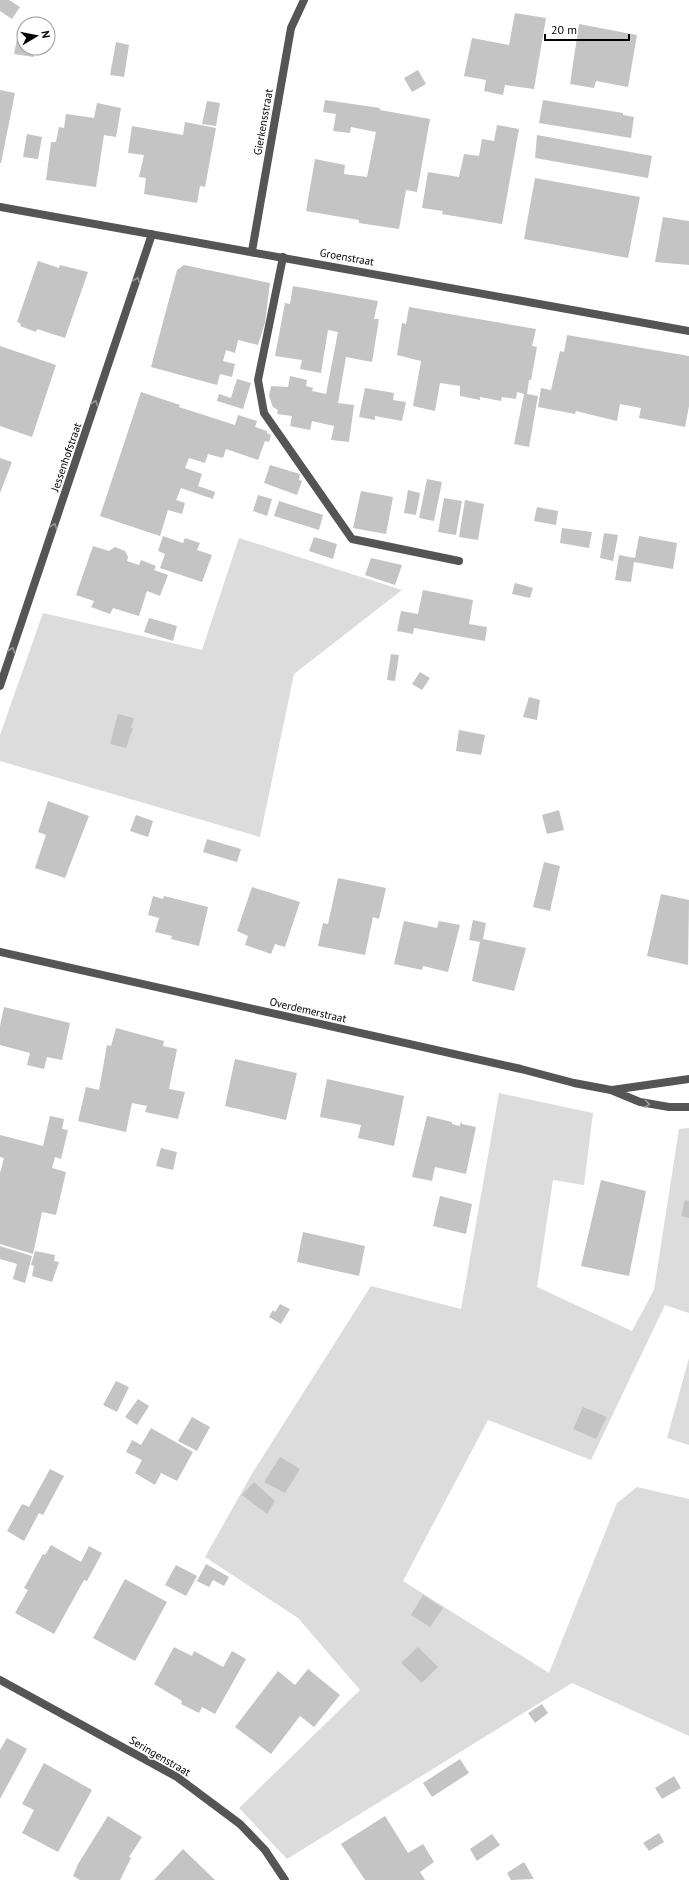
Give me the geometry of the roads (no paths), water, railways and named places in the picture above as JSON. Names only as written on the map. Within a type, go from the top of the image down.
[{"type":"street","name":"Gierkensstraat","points":[[252,251],[291,28],[304,0]]},
{"type":"street","name":"Groenstraat","points":[[0,207],[252,251],[689,331]]},
{"type":"street","name":"Jessenhofstraat","points":[[0,686],[152,234]]},
{"type":"street","points":[[283,257],[258,380],[264,413],[352,539],[459,561]]},
{"type":"street","name":"Overdemerstraat","points":[[0,952],[521,1069],[574,1083],[611,1090],[640,1102],[669,1107],[689,1107]]},
{"type":"street","name":"Overdemerstraat","points":[[611,1090],[689,1079]]},
{"type":"street","name":"Seringenstraat","points":[[0,1680],[177,1777],[240,1824],[265,1850],[285,1880]]}]
